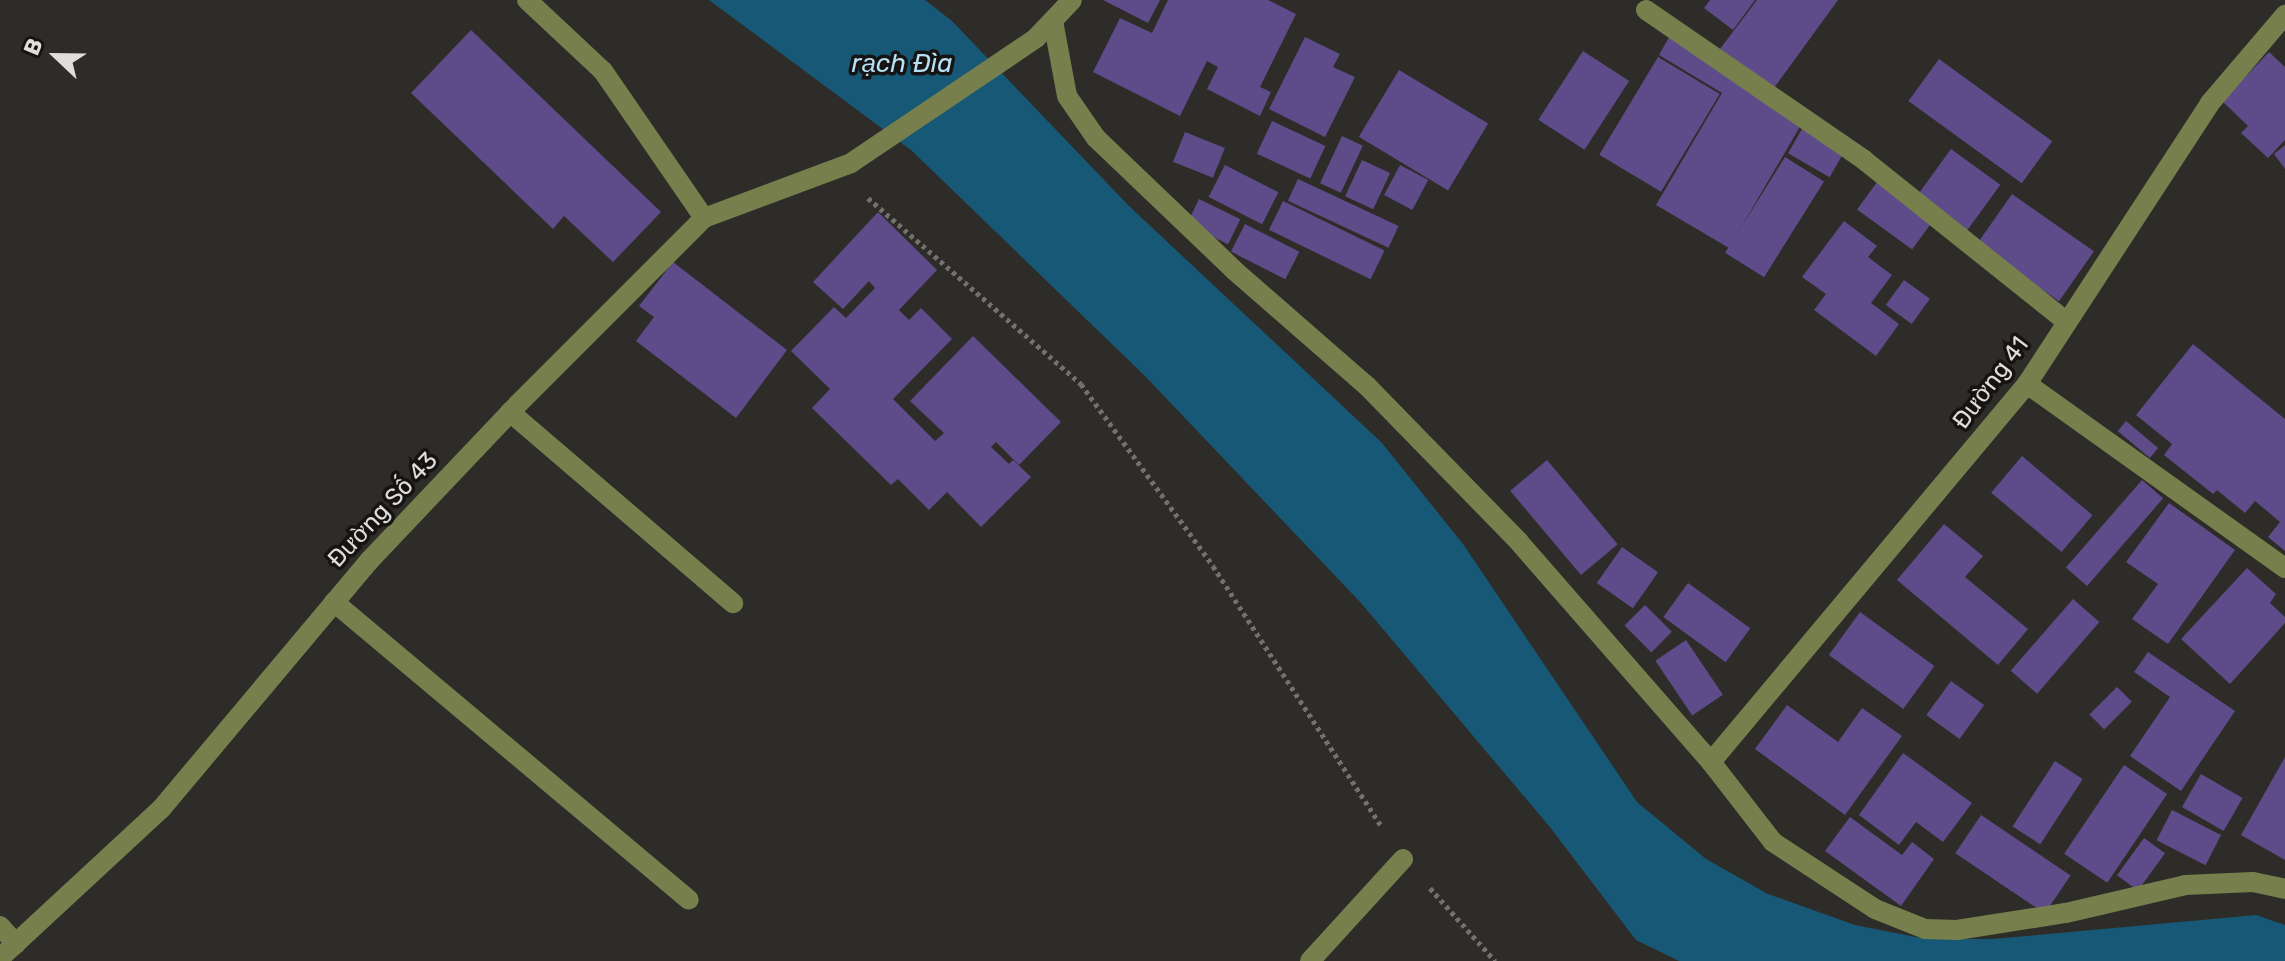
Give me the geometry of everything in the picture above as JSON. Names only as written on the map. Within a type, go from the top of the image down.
[{"type":"street","points":[[527,0],[603,71],[704,218]]},
{"type":"street","name":"Đường Số 43","points":[[0,958],[161,809],[334,602],[510,412],[704,218],[843,166],[1036,38],[1072,0]]},
{"type":"street","points":[[1646,10],[1864,160],[2067,322]]},
{"type":"street","name":"Đường 41","points":[[1711,762],[2027,384],[2210,103],[2284,20]]},
{"type":"street","points":[[1053,21],[1067,96],[1096,138],[1235,271],[1367,386],[1519,542],[1711,762],[1773,842],[1875,909],[1925,929],[1957,930],[2066,913],[2185,885],[2253,882],[2285,889]]},
{"type":"street","points":[[2027,384],[2285,568]]},
{"type":"street","points":[[510,412],[733,603]]},
{"type":"street","points":[[334,602],[689,900]]},
{"type":"street","points":[[1310,961],[1403,859]]},
{"type":"street","points":[[0,926],[16,944]]},
{"type":"path","points":[[843,166],[1081,384],[1213,566],[1403,859],[1495,961]]},
{"type":"water","name":"rạch Đìa","points":[[709,0],[925,0],[952,21],[1129,206],[1382,443],[1463,544],[1637,802],[1706,859],[1768,894],[1855,925],[1926,939],[1993,939],[2256,915],[2285,925],[2285,961],[1679,961],[1636,940],[1549,826],[1361,603],[1145,376],[911,150]]},
{"type":"building","points":[[1103,0],[1160,0],[1148,23]]},
{"type":"building","points":[[1168,0],[1268,0],[1296,14],[1260,87],[1271,92],[1260,116],[1207,89],[1218,67],[1207,61],[1180,116],[1093,72],[1120,18],[1152,33]]},
{"type":"building","points":[[1710,0],[1755,0],[1733,30],[1704,8]]},
{"type":"building","points":[[1757,0],[1838,0],[1774,88],[1720,49]]},
{"type":"building","points":[[471,30],[661,212],[613,262],[564,216],[553,229],[411,93]]},
{"type":"building","points":[[1672,32],[1808,113],[1729,248],[1656,205],[1722,93],[1659,55]]},
{"type":"building","points":[[1305,37],[1340,54],[1333,67],[1355,77],[1325,137],[1269,109]]},
{"type":"building","points":[[1583,51],[1629,81],[1584,150],[1538,120]]},
{"type":"building","points":[[2269,52],[2285,67],[2285,140],[2268,158],[2241,133],[2248,126],[2222,101]]},
{"type":"building","points":[[1658,57],[1720,94],[1661,192],[1599,155]]},
{"type":"building","points":[[1939,59],[2052,141],[2022,183],[1908,101]]},
{"type":"building","points":[[1399,70],[1488,124],[1448,190],[1359,137]]},
{"type":"building","points":[[1272,121],[1325,146],[1310,179],[1257,154]]},
{"type":"building","points":[[1806,122],[1848,146],[1830,177],[1788,153]]},
{"type":"building","points":[[1185,132],[1225,148],[1213,178],[1173,162]]},
{"type":"building","points":[[1342,136],[1363,146],[1341,193],[1320,183]]},
{"type":"building","points":[[2285,145],[2285,169],[2274,154]]},
{"type":"building","points":[[1951,149],[2000,185],[1966,233],[1916,197]]},
{"type":"building","points":[[1785,157],[1824,181],[1764,277],[1725,253]]},
{"type":"building","points":[[1362,160],[1390,173],[1373,209],[1345,196]]},
{"type":"building","points":[[1225,165],[1278,192],[1262,224],[1209,197]]},
{"type":"building","points":[[1400,165],[1428,180],[1412,210],[1384,195]]},
{"type":"building","points":[[1880,178],[1935,218],[1912,250],[1857,210]]},
{"type":"building","points":[[1298,179],[1399,226],[1388,248],[1288,201]]},
{"type":"building","points":[[2012,194],[2094,251],[2059,301],[1977,244]]},
{"type":"building","points":[[1199,199],[1240,219],[1228,244],[1187,224]]},
{"type":"building","points":[[1283,201],[1385,251],[1371,279],[1269,230]]},
{"type":"building","points":[[878,212],[937,270],[899,310],[909,320],[921,308],[952,339],[893,399],[935,441],[944,433],[910,401],[973,336],[1061,422],[1019,465],[996,442],[991,447],[1009,464],[1013,460],[1031,477],[981,527],[947,492],[929,510],[898,479],[891,485],[812,408],[830,389],[791,351],[834,307],[846,318],[875,288],[869,281],[843,309],[813,282]]},
{"type":"building","points":[[1844,221],[1877,246],[1868,257],[1892,275],[1871,303],[1899,324],[1876,356],[1814,310],[1826,294],[1802,277]]},
{"type":"building","points":[[1245,224],[1299,252],[1285,279],[1231,252]]},
{"type":"building","points":[[673,262],[787,350],[736,418],[636,341],[654,317],[639,306]]},
{"type":"building","points":[[1904,280],[1930,299],[1912,324],[1886,305]]},
{"type":"building","points":[[2193,344],[2285,419],[2285,551],[2268,537],[2280,522],[2255,501],[2245,513],[2217,490],[2213,494],[2164,455],[2172,444],[2136,415]]},
{"type":"building","points":[[2126,421],[2158,448],[2150,458],[2118,431]]},
{"type":"building","points":[[2022,456],[2092,515],[2062,552],[1991,493]]},
{"type":"building","points":[[1547,460],[1618,544],[1581,575],[1510,491]]},
{"type":"building","points":[[2142,480],[2163,498],[2087,586],[2066,568]]},
{"type":"building","points":[[2169,503],[2235,550],[2168,644],[2132,619],[2158,584],[2126,562]]},
{"type":"building","points":[[1944,524],[1983,556],[1965,577],[2028,629],[1998,665],[1897,580]]},
{"type":"building","points":[[1622,547],[1658,572],[1633,608],[1597,583]]},
{"type":"building","points":[[2247,568],[2276,594],[2270,603],[2285,617],[2285,623],[2230,684],[2181,639]]},
{"type":"building","points":[[1688,583],[1750,628],[1726,662],[1663,617]]},
{"type":"building","points":[[2073,599],[2099,622],[2037,694],[2011,671]]},
{"type":"building","points":[[1645,605],[1672,632],[1651,652],[1624,626]]},
{"type":"building","points":[[1860,612],[1934,666],[1903,709],[1829,655]]},
{"type":"building","points":[[1686,640],[1723,695],[1692,715],[1655,661]]},
{"type":"building","points":[[2148,652],[2235,711],[2181,791],[2130,756],[2170,697],[2134,672]]},
{"type":"building","points":[[1951,681],[1984,705],[1959,739],[1926,715]]},
{"type":"building","points":[[2117,687],[2132,702],[2104,729],[2089,715]]},
{"type":"building","points":[[1787,705],[1838,742],[1862,708],[1902,736],[1845,815],[1755,749]]},
{"type":"building","points":[[1903,753],[1972,803],[1943,842],[1916,822],[1899,845],[1859,815]]},
{"type":"building","points":[[2285,757],[2285,860],[2241,835]]},
{"type":"building","points":[[2055,761],[2083,779],[2040,844],[2013,826]]},
{"type":"building","points":[[2124,765],[2167,794],[2107,883],[2064,854]]},
{"type":"building","points":[[2201,774],[2243,798],[2224,831],[2182,807]]},
{"type":"building","points":[[2172,810],[2221,835],[2206,865],[2157,840]]},
{"type":"building","points":[[1981,815],[2071,875],[2045,914],[1955,853]]},
{"type":"building","points":[[1850,817],[1902,855],[1912,842],[1934,859],[1901,906],[1825,851]]},
{"type":"building","points":[[2144,838],[2165,853],[2138,890],[2117,875]]}]
